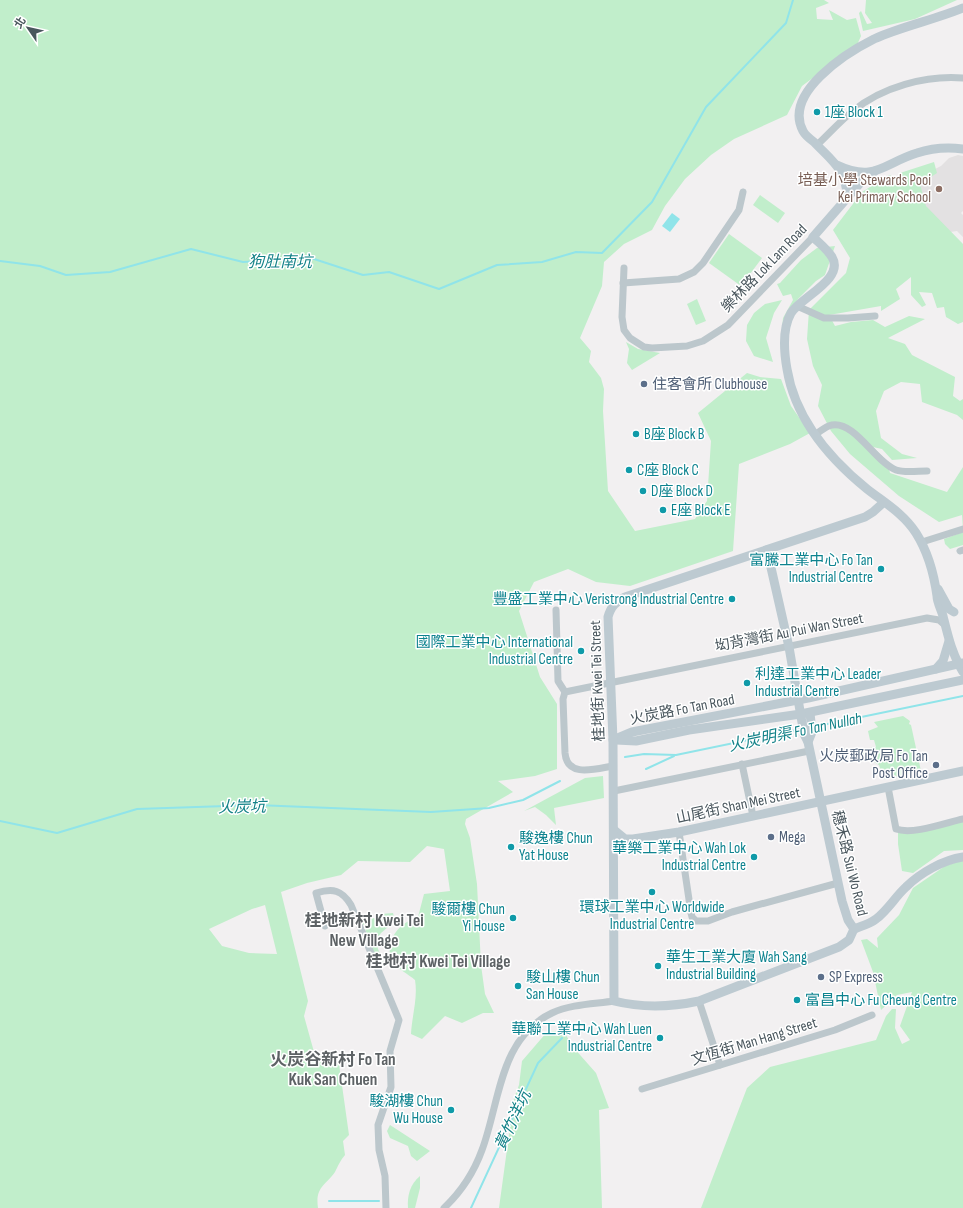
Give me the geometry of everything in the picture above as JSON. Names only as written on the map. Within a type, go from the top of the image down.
[{"type":"street","points":[[847,197],[847,186],[844,176],[836,164],[804,132],[799,120],[804,96],[821,76],[851,51],[876,39],[963,8]]},
{"type":"street","points":[[817,146],[853,111],[873,97],[916,82],[963,78]]},
{"type":"street","points":[[836,164],[849,170],[862,173],[875,171],[915,153],[944,147],[963,149]]},
{"type":"street","name":"樂林路 Lok Lam Road","points":[[624,268],[622,317],[624,330],[630,338],[644,347],[652,348],[687,346],[703,341],[728,325],[813,237],[861,182],[875,171]]},
{"type":"street","points":[[623,283],[679,279],[694,272],[703,263],[739,210],[743,192]]},
{"type":"street","points":[[813,237],[833,259],[834,271],[828,280],[797,306],[791,314],[786,329],[786,367],[796,403],[816,434],[841,468],[908,522],[922,542],[937,587],[949,609],[954,612]]},
{"type":"street","points":[[797,306],[824,318],[875,316]]},
{"type":"street","points":[[816,434],[831,425],[842,426],[859,438],[884,464],[898,471],[927,471]]},
{"type":"street","name":"桂地街 Kwei Tei Street","points":[[614,1001],[614,791],[612,682],[608,616],[610,609],[616,602],[625,597],[865,517],[884,502]]},
{"type":"street","points":[[922,542],[963,529]]},
{"type":"street","name":"穗禾路 Sui Wo Road","points":[[767,550],[789,647],[799,700],[806,718],[808,742],[838,883],[846,914],[854,929],[875,920],[886,911],[906,886],[932,869],[954,859],[963,857]]},
{"type":"street","points":[[937,587],[936,596],[949,641],[961,666]]},
{"type":"street","points":[[945,625],[948,616],[963,609]]},
{"type":"street","points":[[556,610],[558,681],[565,692],[563,699],[566,761],[568,766],[577,769],[613,766]]},
{"type":"street","name":"㘭背灣街 Au Pui Wan Street","points":[[565,692],[927,618],[939,620],[945,625]]},
{"type":"street","points":[[936,669],[943,660],[949,641]]},
{"type":"street","name":"火炭路 Fo Tan Road","points":[[613,740],[632,732],[673,723],[732,714],[936,669],[961,666]]},
{"type":"street","name":"火炭路 Fo Tan Road","points":[[613,740],[636,741],[689,730],[806,718],[963,680]]},
{"type":"street","points":[[614,791],[742,764],[808,742]]},
{"type":"street","points":[[742,764],[753,816]]},
{"type":"street","name":"山尾街 Shan Mei Street","points":[[614,830],[625,839],[632,840],[679,832],[820,803],[963,771]]},
{"type":"street","points":[[888,787],[896,829],[904,832],[963,819]]},
{"type":"street","points":[[679,832],[691,913],[692,917],[696,921],[708,921],[732,912],[838,883]]},
{"type":"street","points":[[325,926],[316,893],[330,889],[339,891],[346,897],[351,905],[388,990],[393,1006],[399,1015],[399,1024],[390,1051],[391,1088],[378,1125],[379,1150],[385,1176],[386,1208]]},
{"type":"street","points":[[444,1208],[464,1185],[477,1163],[486,1139],[508,1062],[522,1036],[536,1022],[553,1013],[571,1007],[614,1001],[634,1006],[680,1005],[699,1001],[839,947],[849,940],[854,929]]},
{"type":"street","points":[[699,1001],[720,1065]]},
{"type":"street","name":"文恆街 Man Hang Street","points":[[642,1089],[835,1030],[872,1015]]},
{"type":"shaded area","name":"培基小學 Stewards Pooi Kei Primary School","points":[[958,155],[963,156],[963,211],[961,213],[963,215],[963,237],[957,231],[944,233],[927,213],[913,180],[941,166],[949,158]]},
{"type":"green space","points":[[0,0],[824,0],[829,3],[816,8],[817,19],[833,20],[829,10],[847,20],[856,18],[861,36],[857,45],[802,86],[787,115],[734,139],[711,155],[685,179],[665,206],[652,230],[624,244],[604,262],[602,286],[580,338],[591,351],[589,362],[601,378],[604,389],[603,411],[608,491],[635,531],[695,519],[707,501],[711,441],[698,413],[747,373],[760,377],[781,379],[791,406],[810,433],[790,444],[739,464],[733,551],[630,586],[596,582],[568,569],[534,582],[519,611],[540,677],[557,704],[557,769],[535,776],[498,781],[513,792],[466,819],[465,824],[470,838],[477,884],[481,965],[485,994],[494,1013],[483,1013],[462,1023],[445,1016],[422,1039],[411,1034],[416,987],[415,980],[395,965],[390,957],[390,945],[394,934],[402,925],[418,917],[424,894],[450,891],[444,849],[427,846],[410,862],[358,861],[341,875],[307,883],[281,892],[308,1001],[304,1016],[314,1052],[339,1064],[349,1135],[343,1141],[345,1155],[340,1161],[335,1172],[319,1191],[317,1201],[318,1208],[0,1208]],"holes":[[[265,905],[277,954],[249,953],[222,946],[209,929],[252,909]]]},
{"type":"green space","points":[[866,0],[957,0],[915,19],[863,31],[859,13],[861,11],[867,24],[872,23],[865,13]]},
{"type":"green space","points":[[934,162],[937,173],[920,184],[926,206],[963,244],[963,322],[958,324],[946,317],[944,307],[937,308],[932,293],[919,292],[926,305],[922,307],[911,295],[911,277],[896,289],[900,299],[881,311],[881,306],[829,315],[835,326],[851,322],[873,320],[885,327],[909,316],[925,319],[888,338],[905,344],[912,355],[955,377],[953,396],[960,401],[963,399],[963,420],[957,415],[922,402],[920,384],[901,382],[884,391],[876,411],[881,438],[902,454],[917,458],[892,460],[882,449],[873,447],[887,461],[890,473],[947,492],[963,467],[963,529],[962,515],[939,522],[899,496],[850,454],[831,431],[818,406],[822,385],[813,366],[807,339],[809,310],[846,273],[850,258],[833,230],[862,192],[889,175],[897,178],[900,173]]},
{"type":"green space","points":[[760,195],[785,213],[778,223],[753,205]]},
{"type":"green space","points":[[729,234],[762,258],[741,286],[709,263]]},
{"type":"green space","points":[[835,246],[825,275],[816,281],[798,299],[782,329],[783,318],[793,300],[791,294],[783,296],[777,284],[780,283],[801,260],[817,248]]},
{"type":"green space","points":[[697,299],[706,321],[696,325],[687,304]]},
{"type":"green space","points":[[782,300],[774,313],[766,338],[773,362],[754,356],[746,341],[747,325],[754,313],[765,304]]},
{"type":"green space","points":[[626,342],[638,349],[660,353],[632,370],[627,363],[629,349]]},
{"type":"green space","points":[[963,532],[963,545],[950,549],[945,544],[944,539]]},
{"type":"green space","points":[[903,716],[910,721],[909,724],[911,725],[921,771],[884,779],[879,765],[858,752],[859,750],[876,747],[874,740],[870,740],[868,731],[878,727],[874,722]]},
{"type":"green space","points":[[603,776],[604,798],[554,808],[556,825],[535,807],[524,811],[585,778]]},
{"type":"green space","points":[[963,821],[963,850],[944,851],[913,873],[902,871],[898,844],[898,831]]},
{"type":"green space","points":[[963,860],[963,1208],[701,1208],[747,1088],[770,1067],[876,1040],[886,1016],[892,1009],[896,1009],[895,1028],[902,1044],[910,1040],[900,1026],[912,992],[897,995],[881,1010],[873,972],[861,940],[867,939],[878,948],[877,938],[899,915],[913,888],[945,866]]},
{"type":"green space","points":[[393,913],[395,921],[381,933],[375,941],[383,962],[376,972],[371,959],[366,932],[361,920],[375,918],[381,914]]},
{"type":"green space","points":[[563,1030],[573,1047],[596,1073],[609,1108],[599,1110],[602,1208],[499,1208],[514,1098],[519,1085],[522,1061],[547,1032]]},
{"type":"green space","points":[[390,1125],[430,1151],[417,1161],[411,1156],[408,1146],[390,1138],[387,1131]]},
{"type":"green space","points":[[420,1176],[420,1188],[415,1208],[408,1208],[410,1190]]},
{"type":"water","points":[[672,213],[680,219],[670,232],[662,226]]},
{"type":"waterway","name":"狗肚南坑","points":[[0,261],[40,266],[66,275],[110,272],[191,249],[243,262],[311,258],[363,275],[389,272],[439,289],[497,265],[542,262],[576,252],[602,253],[652,202],[706,107],[786,23],[793,0]]},
{"type":"waterway","name":"火炭明渠 Fo Tan Nullah","points":[[813,727],[963,696]]},
{"type":"waterway","name":"火炭明渠 Fo Tan Nullah","points":[[625,757],[644,754],[676,755],[801,729]]},
{"type":"waterway","points":[[646,769],[674,756]]},
{"type":"waterway","name":"火炭坑","points":[[0,821],[57,833],[137,809],[256,805],[431,812],[489,808],[523,800],[560,781]]},
{"type":"waterway","name":"黃竹洋坑","points":[[471,1208],[538,1063],[562,1038]]},
{"type":"waterway","points":[[329,1201],[379,1201]]},
{"type":"place","name":"1座 Block 1","points":[[817,112]]},
{"type":"place","name":"培基小學 Stewards Pooi Kei Primary School","points":[[939,189]]},
{"type":"place","name":"住客會所 Clubhouse","points":[[644,384]]},
{"type":"place","name":"B座 Block B","points":[[636,434]]},
{"type":"place","name":"C座 Block C","points":[[629,470]]},
{"type":"place","name":"D座 Block D","points":[[643,491]]},
{"type":"place","name":"E座 Block E","points":[[663,510]]},
{"type":"place","name":"富騰工業中心 Fo Tan Industrial Centre","points":[[881,569]]},
{"type":"place","name":"豐盛工業中心 Veristrong Industrial Centre","points":[[732,599]]},
{"type":"place","name":"國際工業中心 International Industrial Centre","points":[[581,651]]},
{"type":"place","name":"利達工業中心 Leader Industrial Centre","points":[[747,683]]},
{"type":"place","name":"火炭郵政局 Fo Tan Post Office","points":[[936,765]]},
{"type":"place","name":"Mega","points":[[771,837]]},
{"type":"place","name":"駿逸樓 Chun Yat House","points":[[511,847]]},
{"type":"place","name":"華樂工業中心 Wah Lok Industrial Centre","points":[[754,857]]},
{"type":"place","name":"環球工業中心 Worldwide Industrial Centre","points":[[652,892]]},
{"type":"place","name":"駿爾樓 Chun Yi House","points":[[513,918]]},
{"type":"place","name":"華生工業大廈 Wah Sang Industrial Building","points":[[658,966]]},
{"type":"place","name":"SP Express","points":[[821,977]]},
{"type":"place","name":"駿山樓 Chun San House","points":[[518,986]]},
{"type":"place","name":"富昌中心 Fu Cheung Centre","points":[[797,1000]]},
{"type":"place","name":"華聯工業中心 Wah Luen Industrial Centre","points":[[660,1038]]},
{"type":"place","name":"駿湖樓 Chun Wu House","points":[[451,1110]]},
{"type":"district","name":"桂地新村 Kwei Tei New Village","points":[[364,930]]},
{"type":"district","name":"桂地村 Kwei Tei Village","points":[[438,961]]},
{"type":"district","name":"火炭谷新村 Fo Tan Kuk San Chuen","points":[[333,1069]]}]
